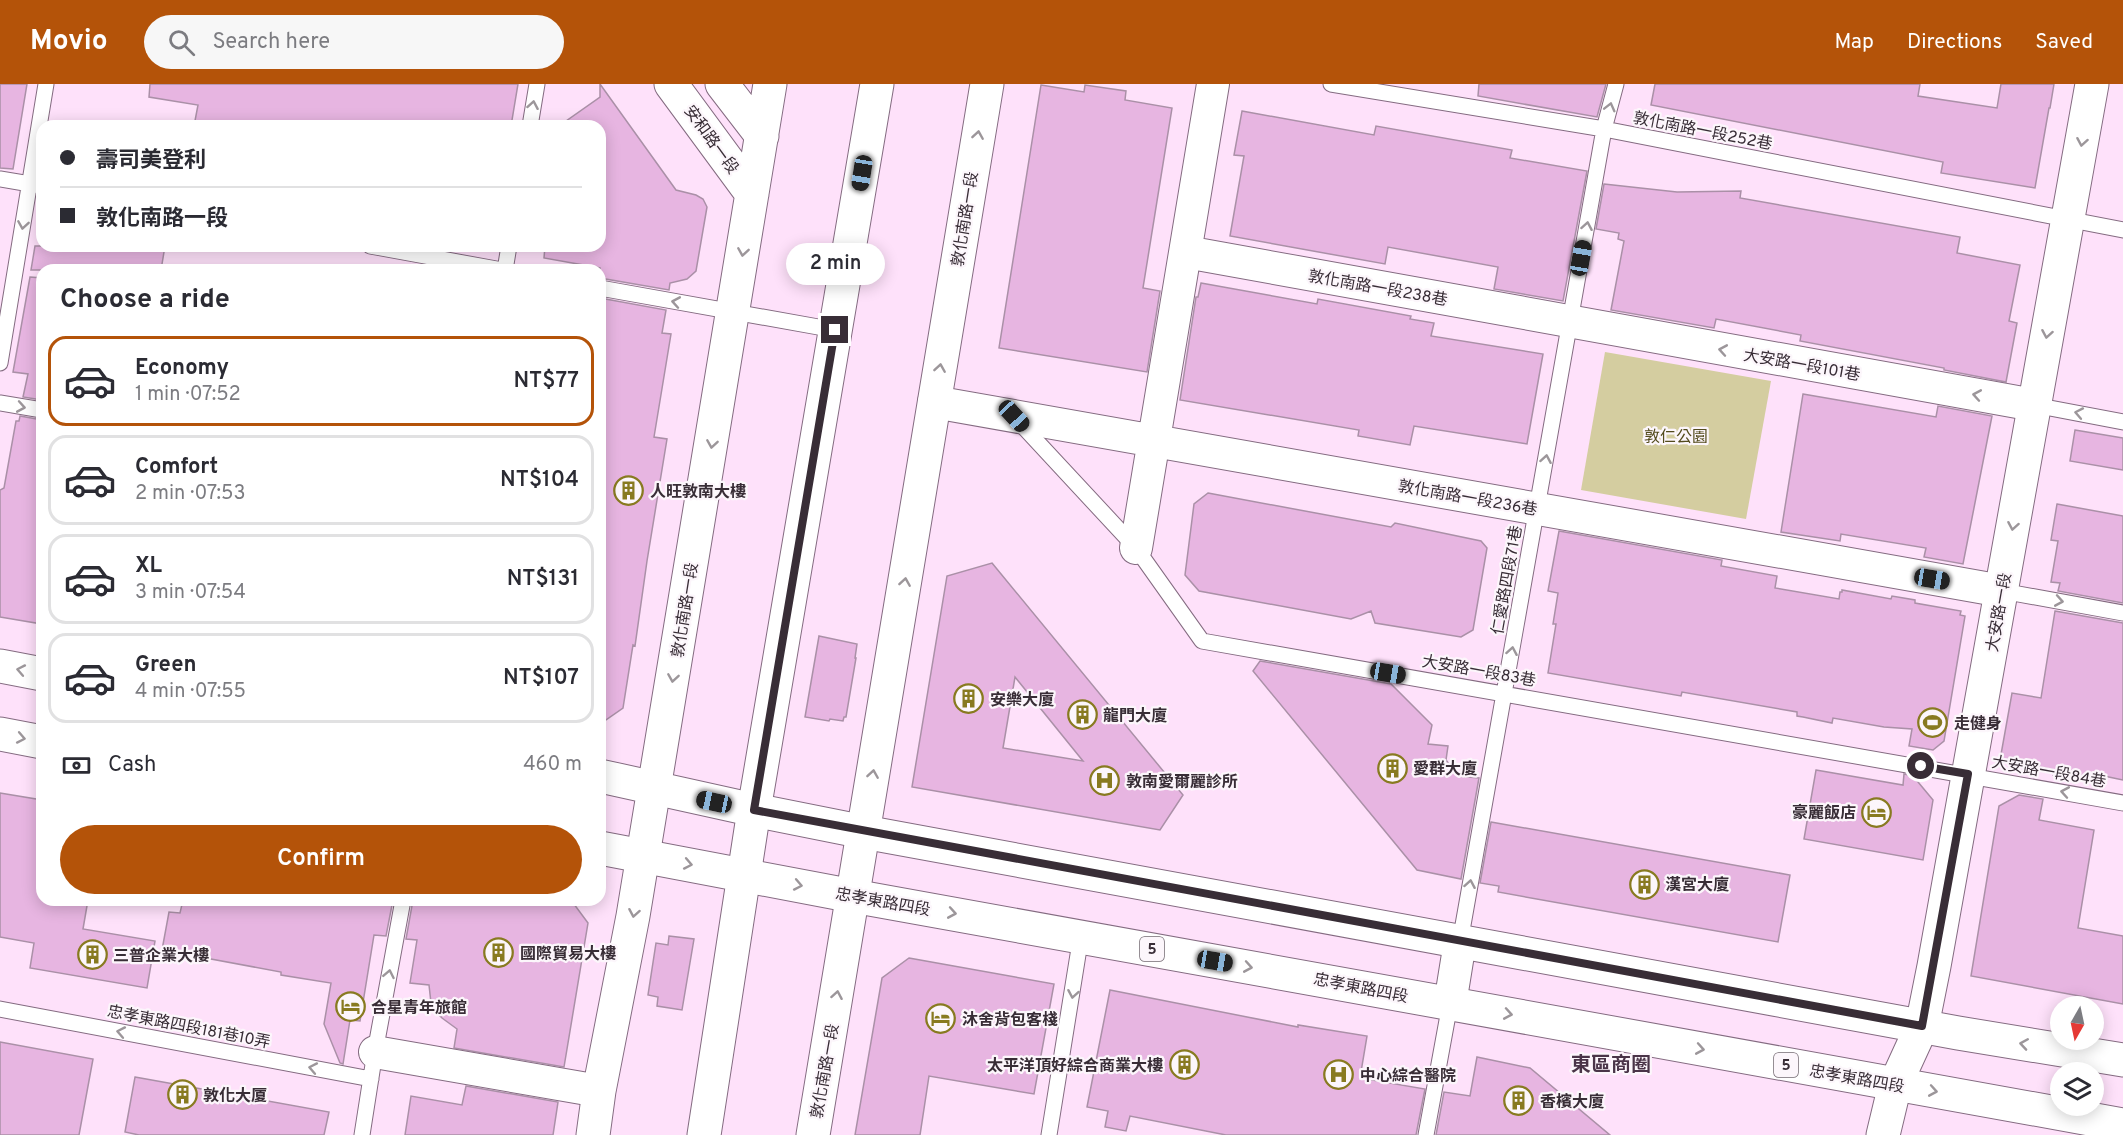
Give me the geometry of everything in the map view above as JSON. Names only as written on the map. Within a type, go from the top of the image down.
[{"type":"main road","name":"安和路一段","points":[[671,84],[752,194]]},
{"type":"main road","points":[[722,84],[762,136]]},
{"type":"main road","name":"敦化南路一段","points":[[593,1135],[599,1091],[655,789],[770,84]]},
{"type":"main road","points":[[704,1135],[754,810],[877,84]]},
{"type":"main road","name":"敦化南路一段","points":[[813,1135],[987,84]]},
{"type":"main road","name":"大安路一段","points":[[1882,1135],[1896,1085],[1922,1026],[2092,84]]},
{"type":"main road","points":[[0,666],[36,673]]},
{"type":"main road","points":[[0,734],[36,741]]},
{"type":"main road","points":[[606,777],[864,832],[1922,1026],[2123,1060]]},
{"type":"main road","name":"忠孝東路四段","points":[[606,849],[853,896],[2123,1125]]},
{"type":"street","points":[[1136,548],[1214,84]]},
{"type":"street","name":"敦化南路一段238巷","points":[[1186,252],[1570,322]]},
{"type":"street","name":"大安路一段101巷","points":[[1570,322],[2034,405]]},
{"type":"street","name":"敦化南路一段236巷","points":[[934,402],[2002,591]]},
{"type":"street","points":[[1450,1004],[1460,942]]},
{"type":"street","points":[[373,1065],[599,1091]]},
{"type":"lane","points":[[42,120],[46,84]]},
{"type":"lane","points":[[531,120],[537,84]]},
{"type":"lane","name":"敦化南路一段252巷","points":[[1331,84],[1604,129],[2123,230]]},
{"type":"lane","name":"仁愛路四段71巷","points":[[1460,942],[1604,129],[1616,84]]},
{"type":"lane","points":[[0,179],[36,185],[0,363]]},
{"type":"lane","points":[[403,252],[470,264]]},
{"type":"lane","points":[[606,289],[835,330]]},
{"type":"lane","points":[[0,403],[36,409]]},
{"type":"lane","points":[[2034,405],[2123,422]]},
{"type":"lane","name":"大安路一段83巷","points":[[1014,416],[1136,548],[1202,641],[1968,774]]},
{"type":"lane","points":[[2002,591],[2123,613]]},
{"type":"lane","name":"大安路一段84巷","points":[[1968,774],[2123,803]]},
{"type":"lane","points":[[362,1135],[403,906]]},
{"type":"lane","points":[[1049,1135],[1081,936]]},
{"type":"lane","points":[[1426,1135],[1450,1004]]},
{"type":"lane","name":"忠孝東路四段181巷10弄","points":[[0,1009],[373,1065]]},
{"type":"green space","name":"敦仁公園","points":[[1605,352],[1771,381],[1746,519],[1581,490]]},
{"type":"building","points":[[0,84],[27,84],[13,169],[0,168]]},
{"type":"building","points":[[150,84],[518,84],[512,120],[195,120],[198,105],[149,97]]},
{"type":"building","points":[[600,84],[676,190],[696,195],[703,199],[707,207],[696,271],[687,279],[670,283],[669,290],[606,279],[606,264],[578,264],[544,258],[544,252],[606,252],[606,120],[567,120],[600,97]]},
{"type":"building","points":[[1479,84],[1606,84],[1597,117],[1478,96]]},
{"type":"building","points":[[1655,84],[1920,84],[1918,96],[1997,108],[2001,84],[2054,84],[2035,188],[1941,173],[1943,162],[1651,105]]},
{"type":"building","points":[[1041,85],[1084,92],[1085,85],[1126,91],[1125,100],[1172,108],[1143,288],[1160,291],[1147,372],[999,348]]},
{"type":"building","points":[[1242,111],[1374,135],[1376,126],[1512,150],[1510,158],[1587,171],[1563,301],[1494,289],[1498,267],[1388,247],[1385,264],[1230,236],[1244,156],[1234,155]]},
{"type":"building","points":[[1604,184],[1677,192],[1741,191],[1740,198],[1960,237],[1957,253],[2020,265],[2009,321],[2017,323],[2006,382],[1800,341],[1801,335],[1716,319],[1714,328],[1611,310],[1624,241],[1618,239],[1619,233],[1596,229]]},
{"type":"building","points":[[35,246],[36,252],[164,252],[162,264],[36,264],[36,270],[31,270]]},
{"type":"building","points":[[30,277],[36,278],[36,399],[23,397],[28,374],[13,372]]},
{"type":"building","points":[[1201,283],[1317,304],[1318,299],[1411,316],[1410,319],[1434,323],[1431,336],[1543,354],[1527,444],[1414,426],[1410,445],[1358,436],[1359,430],[1180,400],[1196,297],[1198,297]]},
{"type":"building","points":[[606,299],[666,310],[662,333],[671,334],[654,437],[667,439],[635,646],[633,645],[623,708],[606,720]]},
{"type":"building","points":[[1803,394],[1936,417],[1938,406],[1992,416],[1963,564],[1924,557],[1926,548],[1841,534],[1840,541],[1781,532]]},
{"type":"building","points":[[20,416],[36,419],[36,623],[0,617],[0,490],[4,488],[16,421],[19,421]]},
{"type":"building","points":[[2075,430],[2123,438],[2123,470],[2070,461]]},
{"type":"building","points":[[1208,493],[1391,527],[1395,523],[1481,541],[1487,548],[1473,630],[1461,637],[1375,623],[1371,611],[1351,619],[1199,591],[1185,575],[1194,504]]},
{"type":"building","points":[[2057,504],[2123,516],[2123,603],[2058,591],[2060,583],[2051,582],[2058,541],[2051,540]]},
{"type":"building","points":[[1559,531],[1722,560],[1721,566],[1777,576],[1775,588],[1839,599],[1842,590],[1891,599],[1892,596],[1915,600],[1915,603],[1961,611],[1960,615],[1965,616],[1944,741],[1933,750],[1909,746],[1912,729],[1884,727],[1833,718],[1832,723],[1797,716],[1797,712],[1682,692],[1681,696],[1548,673],[1556,624],[1553,624],[1558,593],[1548,591]]},
{"type":"building","points":[[992,563],[1183,795],[1160,830],[912,787],[947,576]],"holes":[[[1015,677],[1083,761],[1003,748]]]},
{"type":"building","points":[[2055,611],[2123,623],[2123,780],[2099,775],[2098,782],[2054,775],[2061,771],[2000,760],[2012,693],[2041,698]]},
{"type":"building","points":[[819,636],[857,644],[846,717],[843,721],[805,717]]},
{"type":"building","name":"愛群大廈","points":[[1260,661],[1391,684],[1432,725],[1428,744],[1448,746],[1446,760],[1458,776],[1479,778],[1461,879],[1417,870],[1253,671]]},
{"type":"building","points":[[1816,770],[1903,785],[1904,774],[1913,776],[1933,800],[1923,860],[1804,839]]},
{"type":"building","points":[[0,793],[36,799],[36,906],[87,906],[83,929],[155,941],[147,988],[30,968],[34,943],[0,937]]},
{"type":"building","points":[[2019,795],[2043,799],[2039,820],[2094,830],[2078,928],[2123,936],[2123,1004],[2104,1000],[2104,996],[2080,996],[1971,976],[1999,806]]},
{"type":"building","name":"漢宮大廈","points":[[1491,822],[1790,875],[1778,942],[1498,892],[1499,886],[1480,883]]},
{"type":"building","points":[[182,906],[392,906],[386,936],[374,935],[360,1021],[350,1020],[343,1064],[340,1063],[324,1024],[331,983],[162,950],[169,912],[180,913]]},
{"type":"building","name":"國際貿易大樓","points":[[412,906],[575,906],[588,923],[564,1067],[454,1048],[457,1029],[435,1011],[431,1003],[429,985],[410,983],[417,940],[406,939]]},
{"type":"building","points":[[669,936],[694,939],[682,1010],[657,1006],[658,997],[648,995],[656,943],[668,945]]},
{"type":"building","points":[[909,958],[1054,984],[1034,1094],[929,1076],[920,1135],[855,1135],[882,978]]},
{"type":"building","name":"太平洋頂好綜合商業大樓","points":[[1110,990],[1298,1027],[1298,1025],[1367,1036],[1360,1078],[1425,1089],[1416,1135],[1226,1135],[1130,1116],[1126,1131],[1105,1127],[1108,1111],[1087,1107]]},
{"type":"building","points":[[0,1042],[93,1059],[79,1135],[0,1135]]},
{"type":"building","name":"香檳大廈","points":[[1477,1057],[1530,1068],[1610,1135],[1436,1135],[1444,1092],[1470,1096]]},
{"type":"building","name":"敦化大厦","points":[[135,1077],[329,1112],[324,1135],[139,1135],[125,1132]]},
{"type":"building","points":[[466,1086],[558,1102],[553,1135],[405,1135],[411,1096],[462,1105]]},
{"type":"place","name":"人旺敦南大樓","points":[[629,491]]},
{"type":"place","name":"安樂大廈","points":[[969,699]]},
{"type":"place","name":"龍門大廈","points":[[1082,715]]},
{"type":"place","name":"走健身","points":[[1933,723]]},
{"type":"place","name":"愛群大廈","points":[[1392,768]]},
{"type":"place","name":"敦南愛爾麗診所","points":[[1105,781]]},
{"type":"place","name":"豪麗飯店","points":[[1877,812]]},
{"type":"place","name":"漢宮大廈","points":[[1644,884]]},
{"type":"place","name":"國際貿易大樓","points":[[499,953]]},
{"type":"place","name":"三普企業大樓","points":[[92,955]]},
{"type":"place","name":"合星青年旅館","points":[[350,1007]]},
{"type":"place","name":"沐舍背包客棧","points":[[941,1019]]},
{"type":"place","name":"太平洋頂好綜合商業大樓","points":[[1184,1065]]},
{"type":"place","name":"中心綜合醫院","points":[[1339,1075]]},
{"type":"place","name":"敦化大厦","points":[[182,1095]]},
{"type":"place","name":"香檳大廈","points":[[1519,1101]]},
{"type":"district","name":"東區商圈","points":[[1611,1064]]},
{"type":"route","points":[[835,330],[754,810],[1922,1026],[1968,774],[1921,766]]}]
